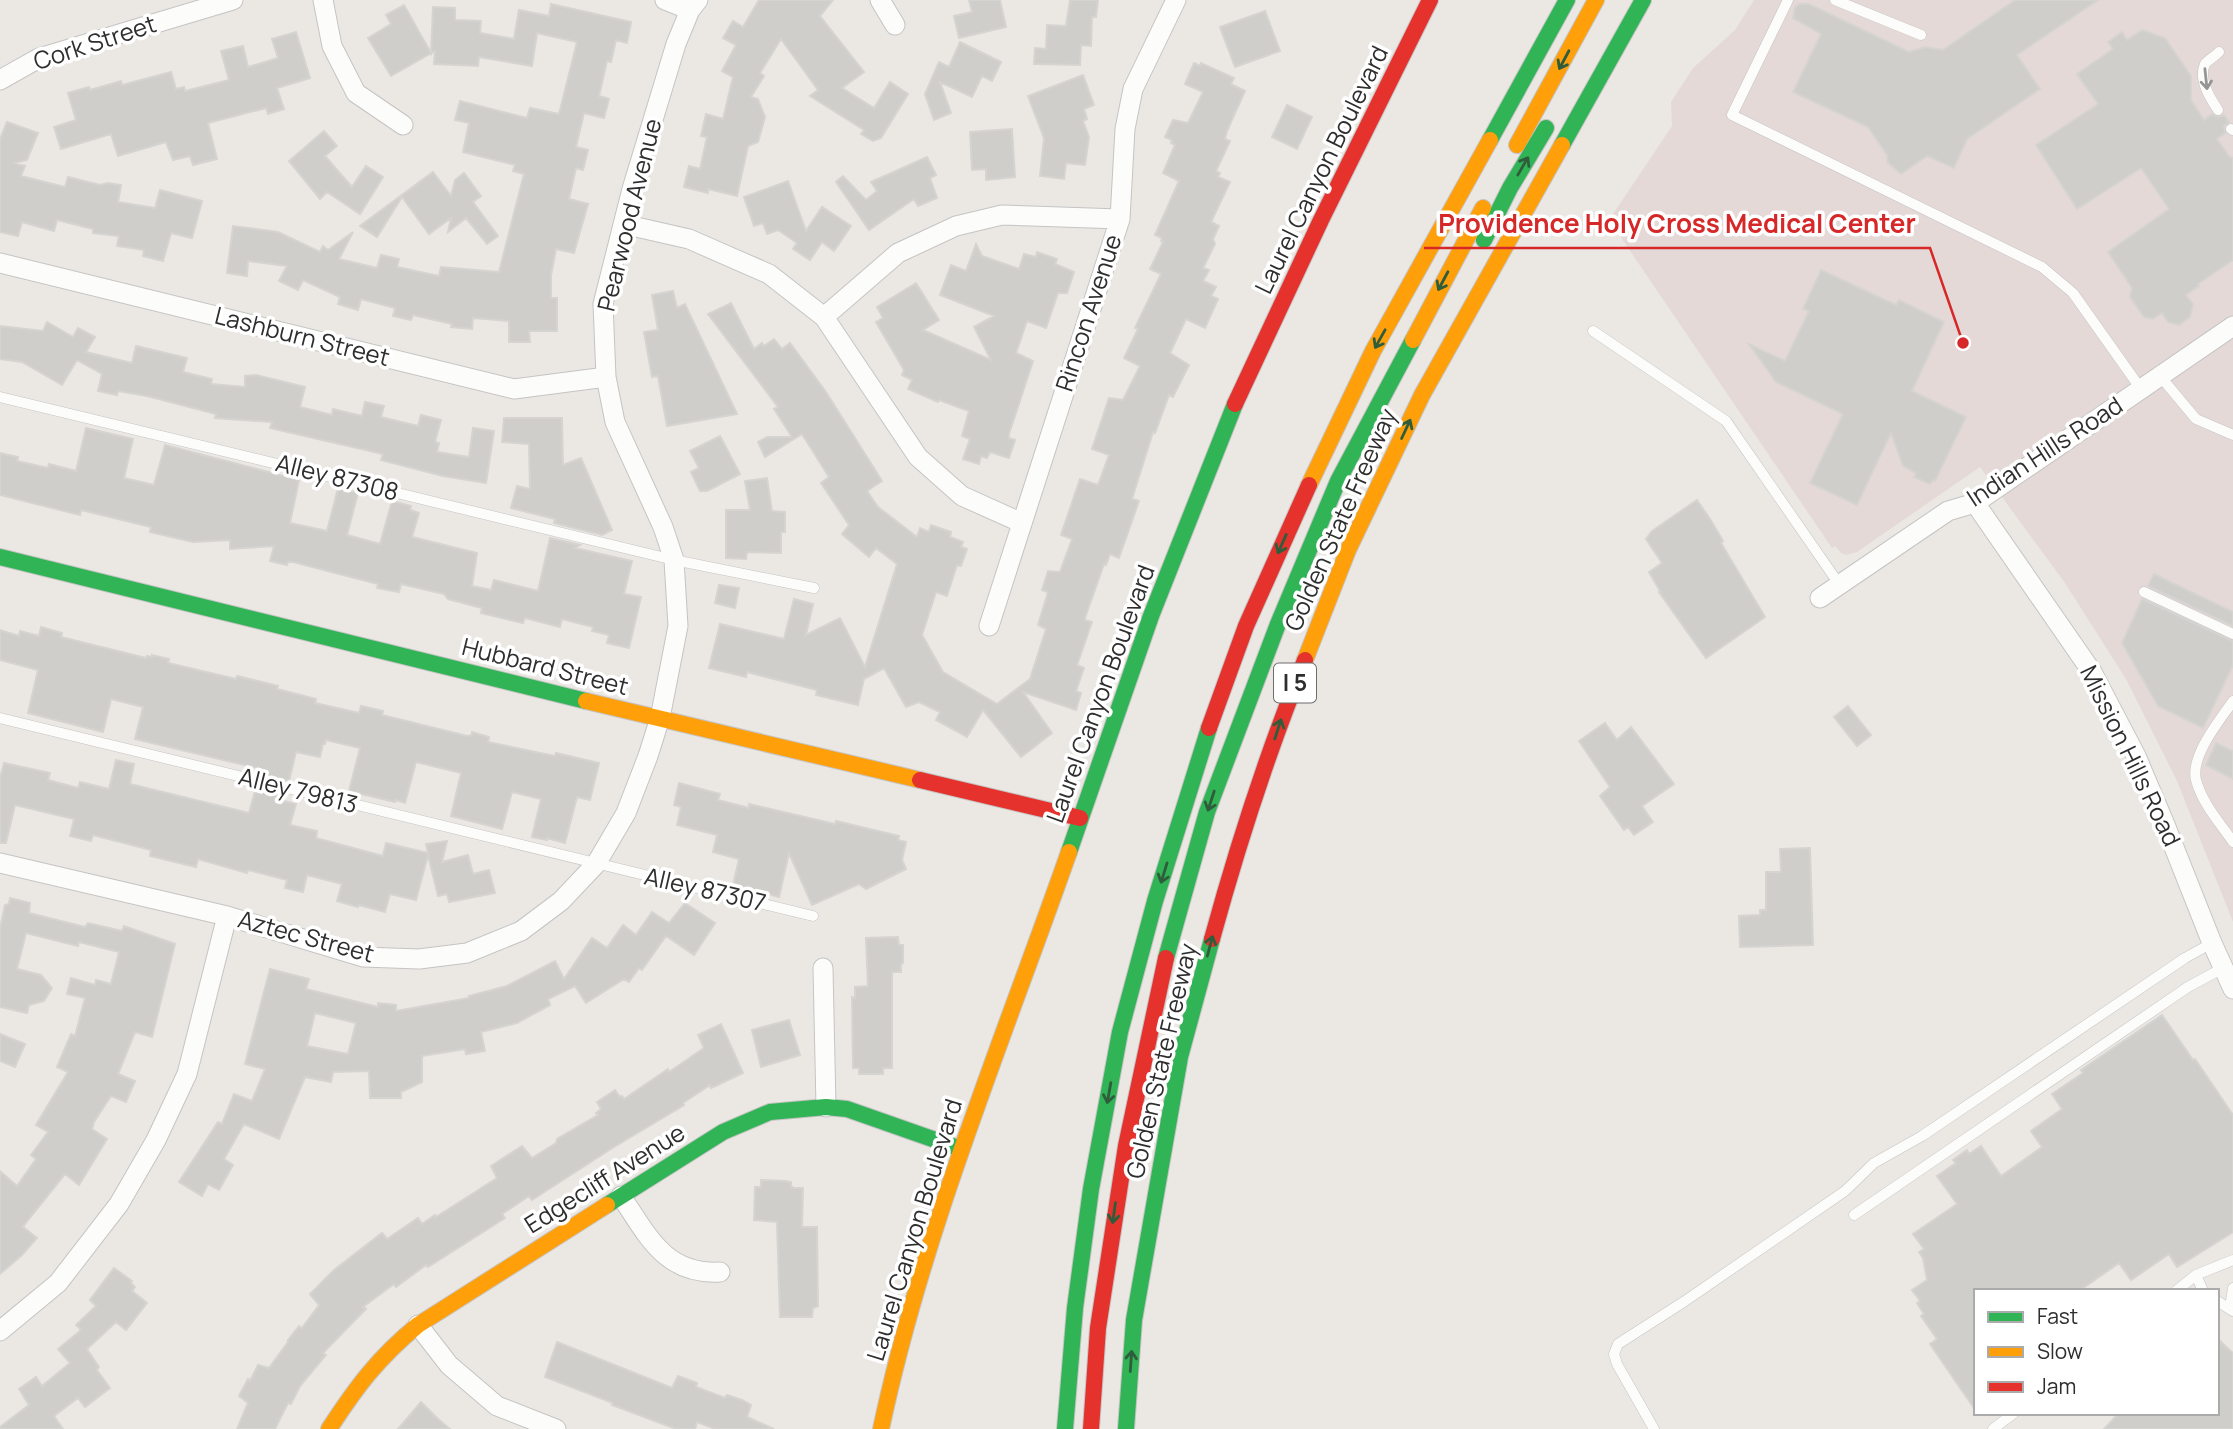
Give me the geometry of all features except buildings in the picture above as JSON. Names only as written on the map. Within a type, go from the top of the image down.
[{"type":"main road","name":"Laurel Canyon Boulevard","points":[[881,1429],[897,1354],[961,1149],[1033,955],[1151,616],[1230,414],[1321,220],[1430,0]]},
{"type":"main road","name":"Golden State Freeway","points":[[1065,1429],[1075,1308],[1089,1202],[1120,1032],[1155,901],[1205,739],[1246,626],[1288,529],[1368,363],[1567,0]]},
{"type":"main road","points":[[1091,1429],[1098,1328],[1126,1146],[1159,985],[1218,781],[1278,624],[1338,481],[1410,342],[1596,0]]},
{"type":"main road","name":"Golden State Freeway","points":[[1126,1429],[1134,1320],[1180,1057],[1225,891],[1281,719],[1348,550],[1422,395],[1643,0]]},
{"type":"main road","points":[[1480,248],[1510,188],[1551,119]]},
{"type":"main road","points":[[1300,612],[1330,542]]},
{"type":"main road","name":"Hubbard Street","points":[[0,557],[1080,818]]},
{"type":"main road","points":[[1259,719],[1286,647]]},
{"type":"main road","points":[[1121,1286],[1138,1166],[1157,1067],[1168,1027]]},
{"type":"main road","name":"Edgecliff Avenue","points":[[329,1429],[360,1382],[393,1346],[418,1325],[735,1127],[770,1112],[826,1107],[847,1109],[961,1149]]},
{"type":"main road","points":[[1106,1429],[1113,1341]]},
{"type":"street","name":"Cork Street","points":[[0,80],[39,58],[233,0]]},
{"type":"street","points":[[323,0],[332,46],[356,93],[403,125]]},
{"type":"street","points":[[665,0],[694,5]]},
{"type":"street","points":[[880,0],[895,25]]},
{"type":"street","name":"Rincon Avenue","points":[[989,626],[1120,219],[1125,129],[1133,89],[1176,0]]},
{"type":"street","name":"Pearwood Avenue","points":[[660,718],[678,626],[674,560],[663,527],[615,422],[606,377],[603,304],[623,224],[676,44],[694,5]]},
{"type":"street","points":[[824,317],[898,253],[956,226],[1002,215],[1120,219]]},
{"type":"street","points":[[623,224],[689,239],[769,274],[824,317],[918,457],[962,496],[1023,523]]},
{"type":"street","name":"Lashburn Street","points":[[0,263],[514,389],[606,377]]},
{"type":"street","name":"Indian Hills Road","points":[[1820,598],[1948,511],[1975,503],[2233,326]]},
{"type":"street","name":"Mission Hills Road","points":[[1975,503],[2092,671],[2136,756],[2233,989]]},
{"type":"street","name":"Aztec Street","points":[[0,863],[227,916],[363,957],[419,959],[467,953],[521,931],[561,901],[596,864],[625,813],[660,718]]},
{"type":"street","points":[[0,1331],[58,1283],[119,1204],[156,1140],[187,1074],[227,916]]},
{"type":"street","points":[[823,968],[826,1107]]},
{"type":"street","points":[[621,1196],[655,1247],[680,1265],[700,1273],[720,1272]]},
{"type":"street","points":[[418,1325],[449,1365],[497,1406],[556,1429]]},
{"type":"lane","points":[[1788,0],[1732,115],[2042,267],[2073,293],[2141,389]]},
{"type":"lane","points":[[1835,0],[1921,35]]},
{"type":"lane","points":[[2218,110],[2205,88],[2204,72],[2205,64],[2219,52]]},
{"type":"lane","points":[[1593,331],[1726,421],[1839,584]]},
{"type":"lane","points":[[2160,376],[2196,419],[2233,435]]},
{"type":"lane","name":"Alley 87308","points":[[0,397],[674,560],[814,588]]},
{"type":"lane","points":[[2144,592],[2233,634]]},
{"type":"lane","points":[[2233,701],[2201,749],[2195,778],[2208,807],[2233,842]]},
{"type":"lane","name":"Alley 79813","points":[[0,718],[596,864]]},
{"type":"lane","name":"Alley 87307","points":[[596,864],[813,916]]},
{"type":"lane","points":[[1654,1429],[1616,1364],[1614,1354],[1618,1344],[1845,1191],[1874,1163],[1922,1136],[2185,958],[2212,943]]},
{"type":"lane","points":[[1854,1215],[2188,987],[2223,968]]},
{"type":"lane","points":[[2178,1289],[2196,1275],[2232,1261],[2233,1274]]},
{"type":"lane","points":[[2196,1275],[2202,1289]]},
{"type":"lane","points":[[2232,1309],[2233,1288]]},
{"type":"lane","points":[[1993,1429],[2011,1415]]},
{"type":"shaded area","points":[[1754,0],[2233,0],[2233,922],[2177,781],[2126,679],[2065,583],[1980,467],[1857,552],[1846,555],[1835,546],[1832,548],[1609,220],[1672,126],[1671,102],[1693,68],[1735,30]]},
{"type":"traffic: fast","points":[[1490,140],[1567,0]]},
{"type":"traffic: fast","points":[[1562,145],[1643,0]]},
{"type":"traffic: fast","points":[[1484,240],[1510,188],[1546,128]]},
{"type":"traffic: fast","points":[[1166,958],[1207,812],[1278,624],[1338,481],[1413,340]]},
{"type":"traffic: fast","points":[[1069,852],[1151,616],[1235,404]]},
{"type":"traffic: fast","points":[[0,557],[586,701]]},
{"type":"traffic: fast","points":[[1065,1429],[1075,1308],[1091,1189],[1120,1032],[1155,901],[1209,728]]},
{"type":"traffic: fast","points":[[1126,1429],[1134,1320],[1180,1057],[1212,939]]},
{"type":"traffic: fast","points":[[607,1205],[723,1132],[770,1112],[826,1107],[847,1109],[961,1149]]},
{"type":"traffic: slow","points":[[1517,145],[1596,0]]},
{"type":"traffic: slow","points":[[1309,485],[1373,351],[1490,140]]},
{"type":"traffic: slow","points":[[1305,660],[1348,550],[1422,395],[1562,145]]},
{"type":"traffic: slow","points":[[1413,340],[1483,208]]},
{"type":"traffic: slow","points":[[586,701],[920,780]]},
{"type":"traffic: slow","points":[[881,1429],[898,1355],[941,1210],[1069,852]]},
{"type":"traffic: slow","points":[[329,1429],[369,1373],[418,1325],[607,1205]]},
{"type":"traffic: jam","points":[[1235,404],[1321,220],[1430,0]]},
{"type":"traffic: jam","points":[[1209,728],[1246,626],[1309,485]]},
{"type":"traffic: jam","points":[[1212,939],[1254,798],[1305,660]]},
{"type":"traffic: jam","points":[[920,780],[1080,818]]},
{"type":"traffic: jam","points":[[1091,1429],[1098,1328],[1126,1146],[1166,958]]},
{"type":"place","name":"Providence Holy Cross Medical Center","points":[[1963,343]]}]
